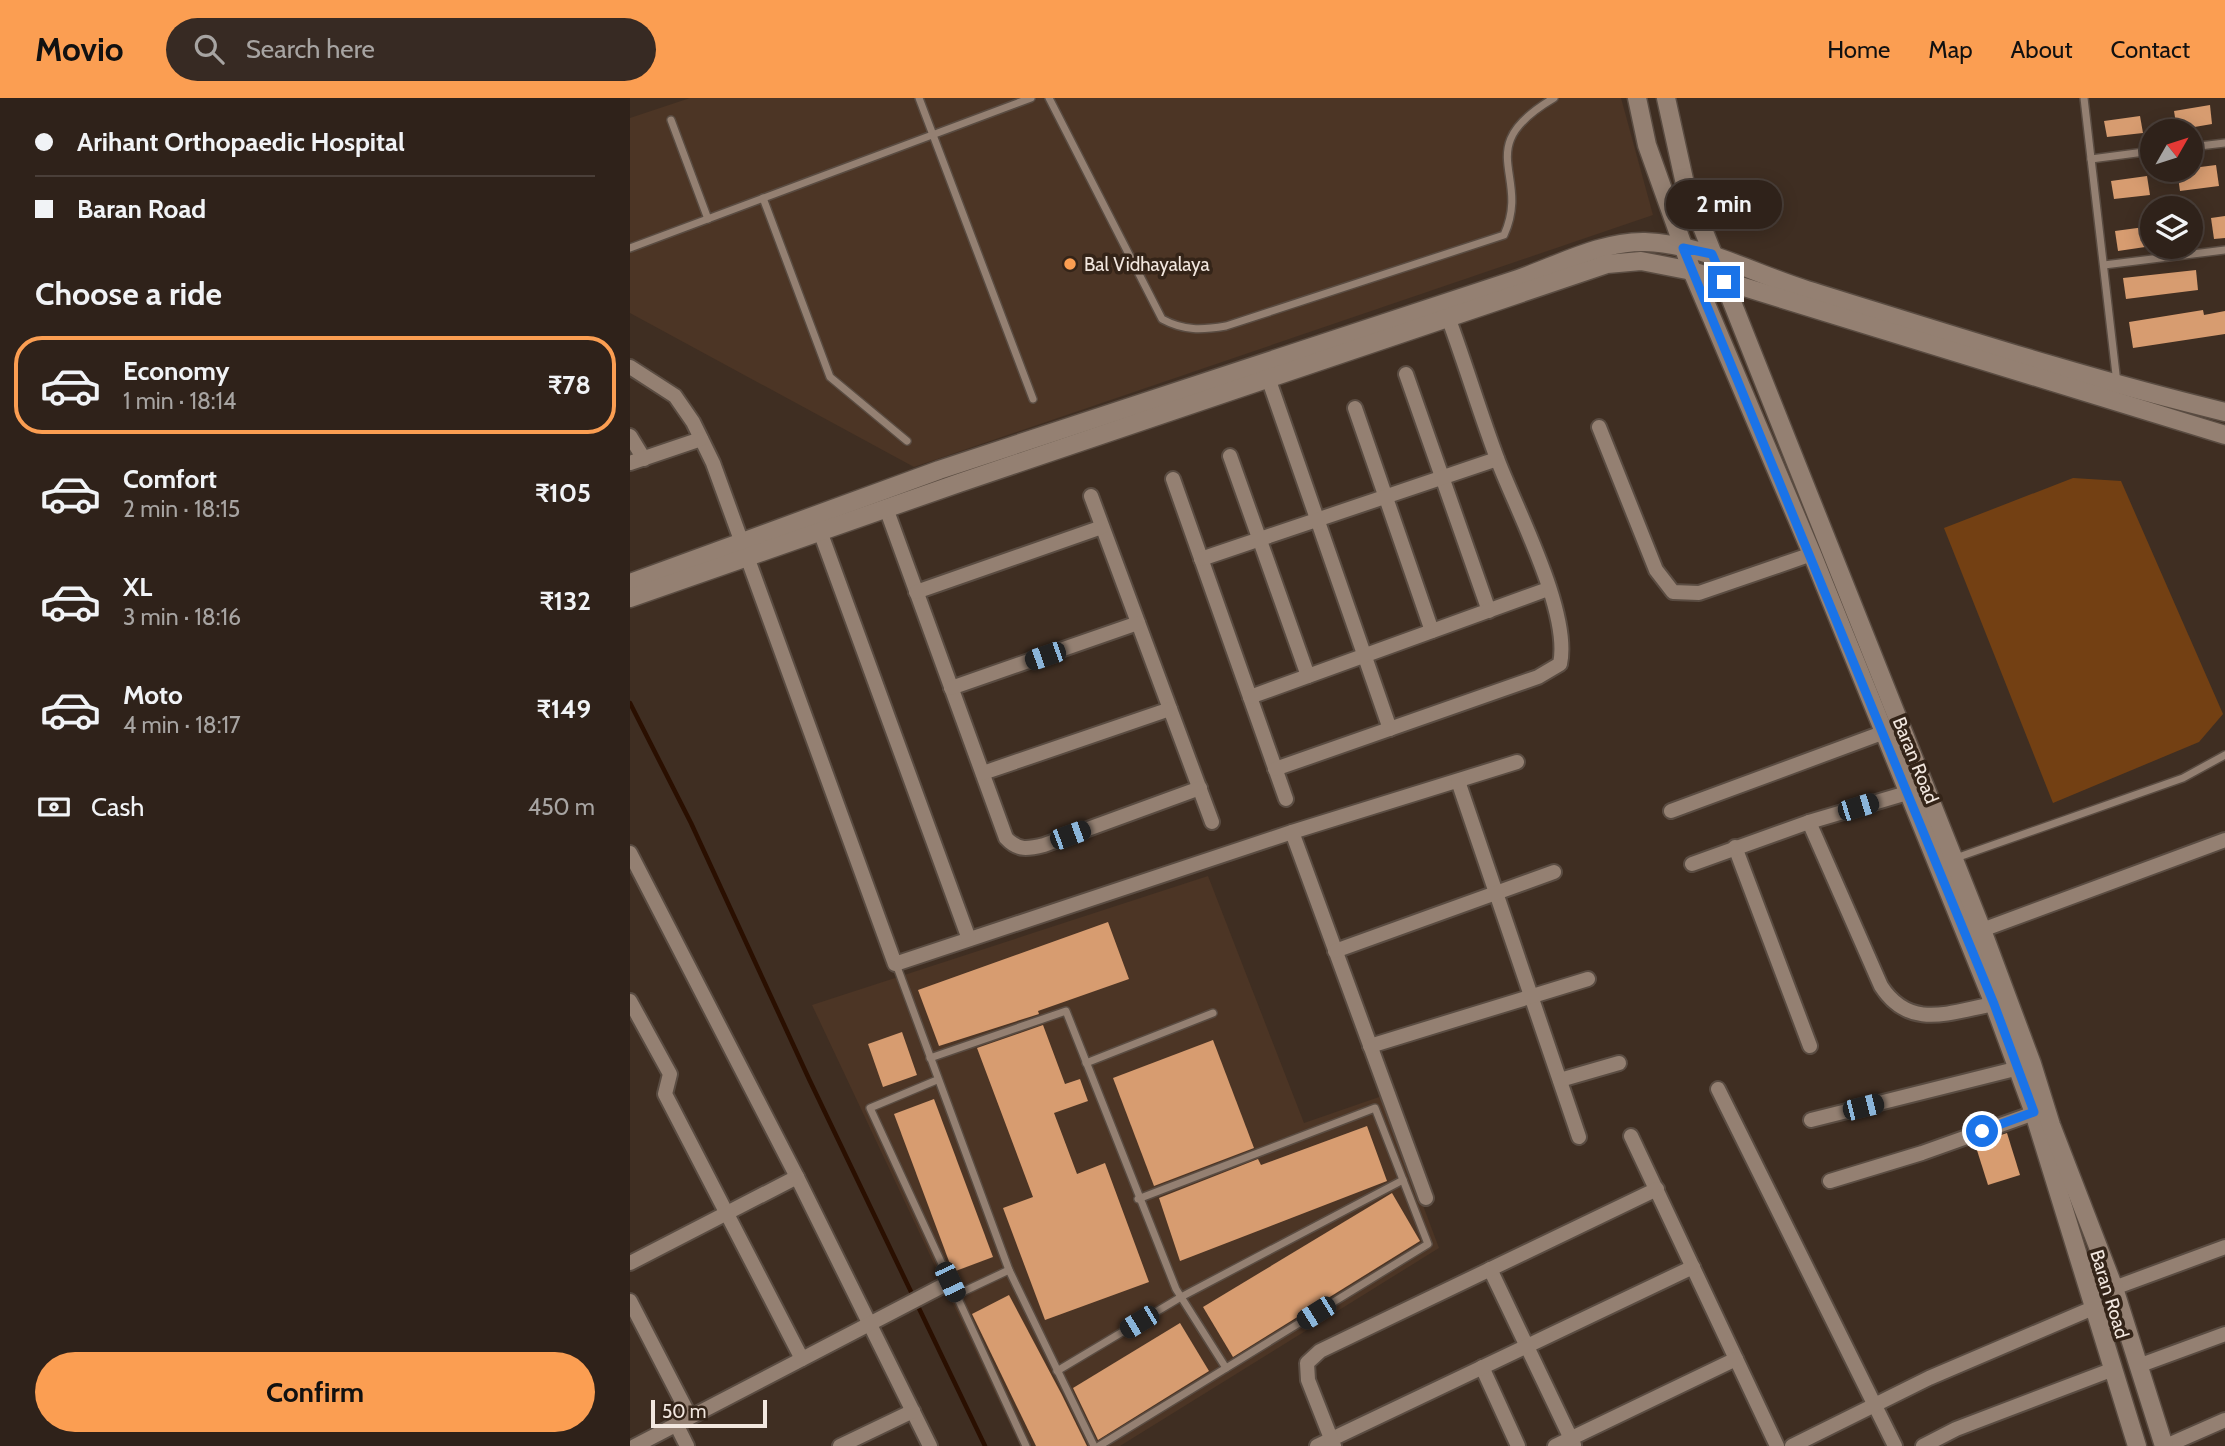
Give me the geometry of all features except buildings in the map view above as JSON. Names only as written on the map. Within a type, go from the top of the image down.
[{"type":"street","name":"Baran Road","points":[[1637,98],[1647,145],[1692,271],[1812,554],[1882,733],[1994,1004],[2051,1125],[2114,1288],[2165,1446]]},
{"type":"street","name":"Baran Road","points":[[1666,98],[1685,184],[1982,930],[2025,1066],[2034,1112],[2111,1370],[2137,1446]]},
{"type":"street","points":[[1445,311],[1606,247],[1644,242],[1683,248],[1712,254],[1787,284],[2120,395],[2225,435]]},
{"type":"street","points":[[630,598],[745,549],[817,523],[939,470],[1266,370],[1445,311],[1607,264],[1641,261],[1692,271],[2120,395],[2225,412]]},
{"type":"street","points":[[1275,769],[1538,677],[1560,664],[1563,639],[1548,589],[1497,458],[1445,311]]},
{"type":"street","points":[[630,367],[675,396],[701,439],[745,549],[895,964],[1292,832],[1517,762]]},
{"type":"street","points":[[817,523],[886,508],[1266,370]]},
{"type":"street","points":[[1266,370],[1390,729]]},
{"type":"street","points":[[1405,374],[1489,611]]},
{"type":"street","points":[[1354,408],[1432,631]]},
{"type":"street","points":[[1599,427],[1656,570],[1673,592],[1699,593],[1812,554]]},
{"type":"street","points":[[630,436],[637,461],[701,439]]},
{"type":"street","points":[[1230,456],[1308,677]]},
{"type":"street","points":[[1201,559],[1497,458]]},
{"type":"street","points":[[1173,479],[1286,799]]},
{"type":"street","points":[[1091,496],[1212,822]]},
{"type":"street","points":[[886,508],[1006,838],[1014,846],[1027,849],[1200,788]]},
{"type":"street","points":[[817,523],[969,939]]},
{"type":"street","points":[[916,592],[1102,527]]},
{"type":"street","points":[[630,583],[745,549]]},
{"type":"street","points":[[1250,697],[1548,589]]},
{"type":"street","points":[[951,688],[1138,623]]},
{"type":"street","points":[[982,773],[1170,709]]},
{"type":"street","points":[[1671,811],[1882,733]]},
{"type":"street","points":[[1458,781],[1579,1137]]},
{"type":"street","points":[[1692,864],[1809,822],[1907,793]]},
{"type":"street","points":[[1809,822],[1881,986],[1892,1003],[1911,1014],[1937,1014],[1994,1004]]},
{"type":"street","points":[[1292,832],[1426,1198]]},
{"type":"street","points":[[1982,930],[2225,840]]},
{"type":"street","points":[[1735,848],[1810,1046]]},
{"type":"street","points":[[630,853],[871,1323],[930,1446]]},
{"type":"street","points":[[1335,951],[1554,872]]},
{"type":"street","points":[[1370,1046],[1588,979]]},
{"type":"street","points":[[630,1001],[670,1074],[665,1094],[802,1359]]},
{"type":"street","points":[[1560,1080],[1619,1063]]},
{"type":"street","points":[[1811,1120],[2025,1066]]},
{"type":"street","points":[[1718,1089],[1877,1404],[1895,1446]]},
{"type":"street","points":[[1830,1181],[1922,1153],[2034,1112]]},
{"type":"street","points":[[1631,1136],[1777,1446]]},
{"type":"street","points":[[630,1263],[797,1177]]},
{"type":"street","points":[[1333,1443],[1308,1380],[1307,1363],[1320,1351],[1347,1335],[1657,1189]]},
{"type":"street","points":[[2114,1288],[2225,1247]]},
{"type":"street","points":[[1317,1446],[1333,1443],[1482,1367],[1693,1267]]},
{"type":"street","points":[[1490,1269],[1573,1442]]},
{"type":"street","points":[[635,1446],[930,1293],[953,1288]]},
{"type":"street","points":[[630,1301],[690,1417]]},
{"type":"street","points":[[1792,1446],[1929,1378],[2093,1308]]},
{"type":"street","points":[[2138,1366],[2225,1334]]},
{"type":"street","points":[[1555,1446],[1573,1442],[1736,1359]]},
{"type":"street","points":[[1482,1367],[1518,1446]]},
{"type":"street","points":[[1923,1446],[1956,1429],[2111,1370]]},
{"type":"street","points":[[840,1446],[913,1411]]},
{"type":"street","points":[[2165,1446],[2225,1420]]},
{"type":"street","points":[[676,1424],[687,1446]]},
{"type":"lane","points":[[919,98],[1033,399]]},
{"type":"lane","points":[[630,248],[1031,98]]},
{"type":"lane","points":[[1049,98],[1162,319],[1176,327],[1200,330],[1226,326],[1504,235],[1513,215],[1507,151],[1513,132],[1527,114],[1543,101],[1554,98]]},
{"type":"lane","points":[[2084,98],[2120,395]]},
{"type":"lane","points":[[671,120],[708,219]]},
{"type":"lane","points":[[2203,146],[2225,143]]},
{"type":"lane","points":[[2091,159],[2140,153]]},
{"type":"lane","points":[[763,198],[830,377],[907,441]]},
{"type":"lane","points":[[2104,265],[2225,250]]},
{"type":"lane","points":[[1952,859],[2183,778],[2225,755]]},
{"type":"lane","points":[[895,964],[1009,1270],[1094,1446]]},
{"type":"lane","points":[[930,1058],[1066,1011],[1138,1199],[1181,1297],[1226,1368]]},
{"type":"lane","points":[[1086,1063],[1213,1013]]},
{"type":"lane","points":[[937,1080],[870,1108],[1026,1446]]},
{"type":"lane","points":[[1099,1446],[1428,1244],[1375,1108],[1138,1199]]},
{"type":"lane","points":[[1057,1371],[1181,1297],[1403,1180]]},
{"type":"lane","points":[[953,1288],[1009,1270]]},
{"type":"shaded area","name":"Bal Vidhayalaya","points":[[690,98],[1621,98],[1653,215],[914,467],[630,313],[630,118]]},
{"type":"shaded area","points":[[2073,478],[2121,481],[2223,714],[2199,742],[2053,803],[1944,528]]},
{"type":"shaded area","points":[[1208,876],[1304,1123],[1382,1096],[1439,1248],[1120,1446],[1020,1446],[812,1005]]},
{"type":"waterway","points":[[630,703],[691,823],[809,1079],[985,1446]]},
{"type":"place","name":"Bal Vidhayalaya","points":[[1070,264]]},
{"type":"route","points":[[1724,282],[1712,254],[1683,248],[1812,554],[1882,733],[1994,1004],[2034,1112],[1982,1131]]}]
